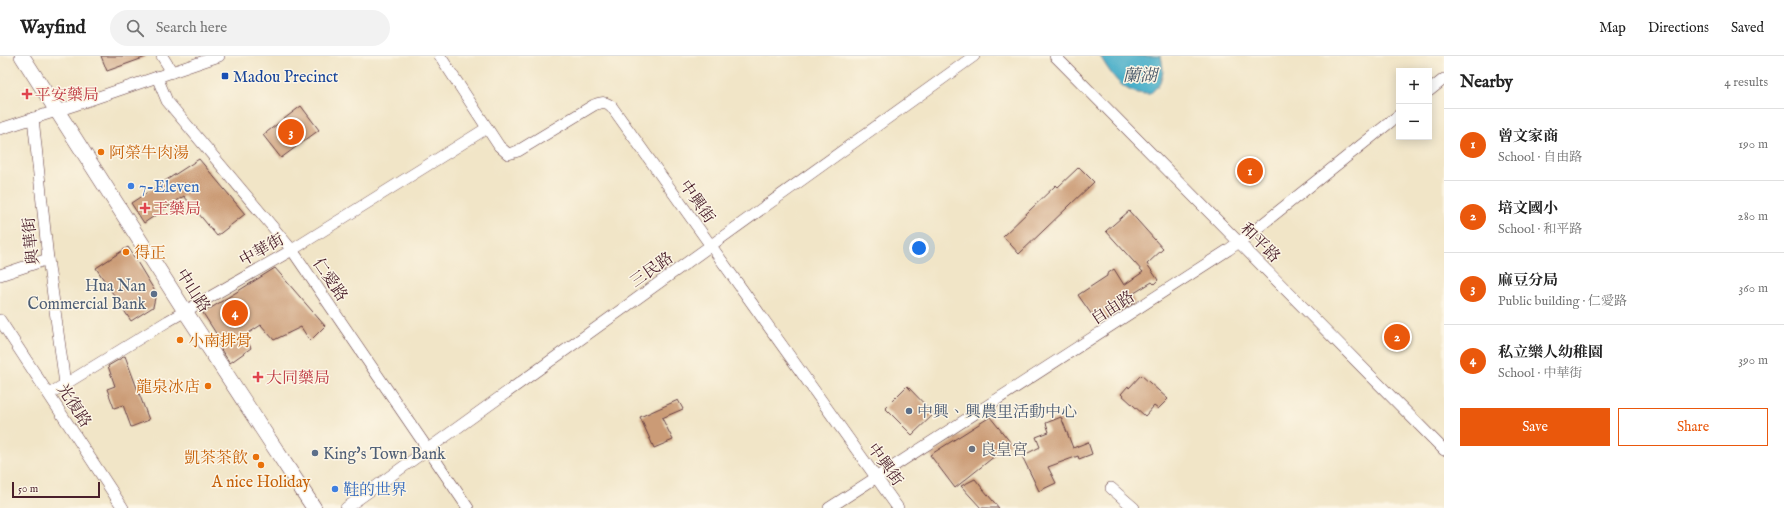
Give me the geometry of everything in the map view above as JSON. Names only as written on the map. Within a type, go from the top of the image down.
[{"type":"main road","name":"中山路","points":[[22,56],[185,311],[314,508]]},
{"type":"street","points":[[162,56],[172,72]]},
{"type":"street","points":[[0,129],[58,111],[219,56]]},
{"type":"street","name":"中興街","points":[[440,56],[487,128],[504,151],[513,154],[594,104],[601,102],[608,103],[898,508]]},
{"type":"street","name":"三民路","points":[[346,508],[974,56]]},
{"type":"street","name":"和平路","points":[[1055,56],[1444,450]]},
{"type":"street","name":"仁愛路","points":[[157,77],[167,101],[292,250],[468,508]]},
{"type":"street","points":[[1432,89],[1444,79]]},
{"type":"street","name":"自由路","points":[[830,508],[1239,242],[1396,117]]},
{"type":"street","name":"與華街","points":[[33,118],[48,259],[65,384]]},
{"type":"street","name":"中華街","points":[[49,394],[185,311],[292,250],[487,128]]},
{"type":"street","points":[[0,274],[48,259]]},
{"type":"street","name":"光復路","points":[[0,320],[123,508]]},
{"type":"street","points":[[1111,488],[1134,508]]},
{"type":"water","name":"蘭湖","points":[[1100,56],[1161,56],[1163,68],[1162,77],[1158,86],[1150,94],[1141,94],[1126,88],[1114,78]]},
{"type":"building","points":[[101,56],[146,56],[146,57],[107,71]]},
{"type":"building","points":[[301,106],[319,130],[281,158],[263,135]]},
{"type":"building","points":[[199,159],[245,214],[217,236],[184,196],[144,223],[131,203]]},
{"type":"building","points":[[1079,167],[1094,182],[1019,254],[1003,236],[1056,185],[1058,187]]},
{"type":"building","points":[[1129,211],[1163,249],[1147,264],[1158,280],[1154,284],[1152,282],[1131,295],[1135,302],[1099,325],[1078,295],[1107,276],[1107,274],[1114,269],[1124,285],[1143,272],[1106,231]]},
{"type":"building","points":[[128,247],[156,293],[153,307],[131,321],[96,268]]},
{"type":"building","points":[[275,268],[325,326],[310,341],[301,327],[274,340],[261,325],[244,336],[251,348],[230,363],[215,341],[219,338],[203,313]]},
{"type":"building","points":[[125,356],[149,420],[131,427],[123,405],[114,408],[107,389],[115,386],[108,366]]},
{"type":"building","points":[[1141,375],[1168,399],[1158,409],[1154,406],[1145,416],[1121,394]]},
{"type":"building","name":"中興、興農里活動中心","points":[[907,386],[934,414],[912,435],[885,408]]},
{"type":"building","points":[[678,400],[683,409],[662,418],[673,440],[654,448],[640,417]]},
{"type":"building","name":"良皇宮","points":[[990,417],[1011,443],[955,488],[930,455]]},
{"type":"building","points":[[1061,417],[1073,448],[1088,442],[1092,454],[1079,459],[1078,456],[1048,467],[1056,483],[1039,491],[1022,456],[1040,447],[1036,437],[1049,432],[1046,423]]},
{"type":"building","points":[[975,479],[999,508],[981,508],[961,486]]},
{"type":"place","name":"Madou Precinct","points":[[225,76]]},
{"type":"place","name":"平安藥局","points":[[27,94]]},
{"type":"place","name":"麻豆分局","points":[[291,132]]},
{"type":"place","name":"阿榮牛肉湯","points":[[101,152]]},
{"type":"place","name":"曾文家商","points":[[1250,171]]},
{"type":"place","name":"7-Eleven","points":[[131,186]]},
{"type":"place","name":"王藥局","points":[[145,208]]},
{"type":"place","name":"得正","points":[[126,252]]},
{"type":"place","name":"Hua Nan Commercial Bank","points":[[154,294]]},
{"type":"place","name":"私立樂人幼稚園","points":[[235,313]]},
{"type":"place","name":"培文國小","points":[[1397,337]]},
{"type":"place","name":"小南排骨","points":[[180,340]]},
{"type":"place","name":"大同藥局","points":[[258,377]]},
{"type":"place","name":"龍泉冰店","points":[[208,386]]},
{"type":"place","name":"中興、興農里活動中心","points":[[909,411]]},
{"type":"place","name":"良皇宮","points":[[972,449]]},
{"type":"place","name":"King's Town Bank","points":[[315,453]]},
{"type":"place","name":"凱茶茶飲","points":[[256,457]]},
{"type":"place","name":"A nice Holiday","points":[[261,465]]},
{"type":"place","name":"鞋的世界","points":[[335,489]]}]
